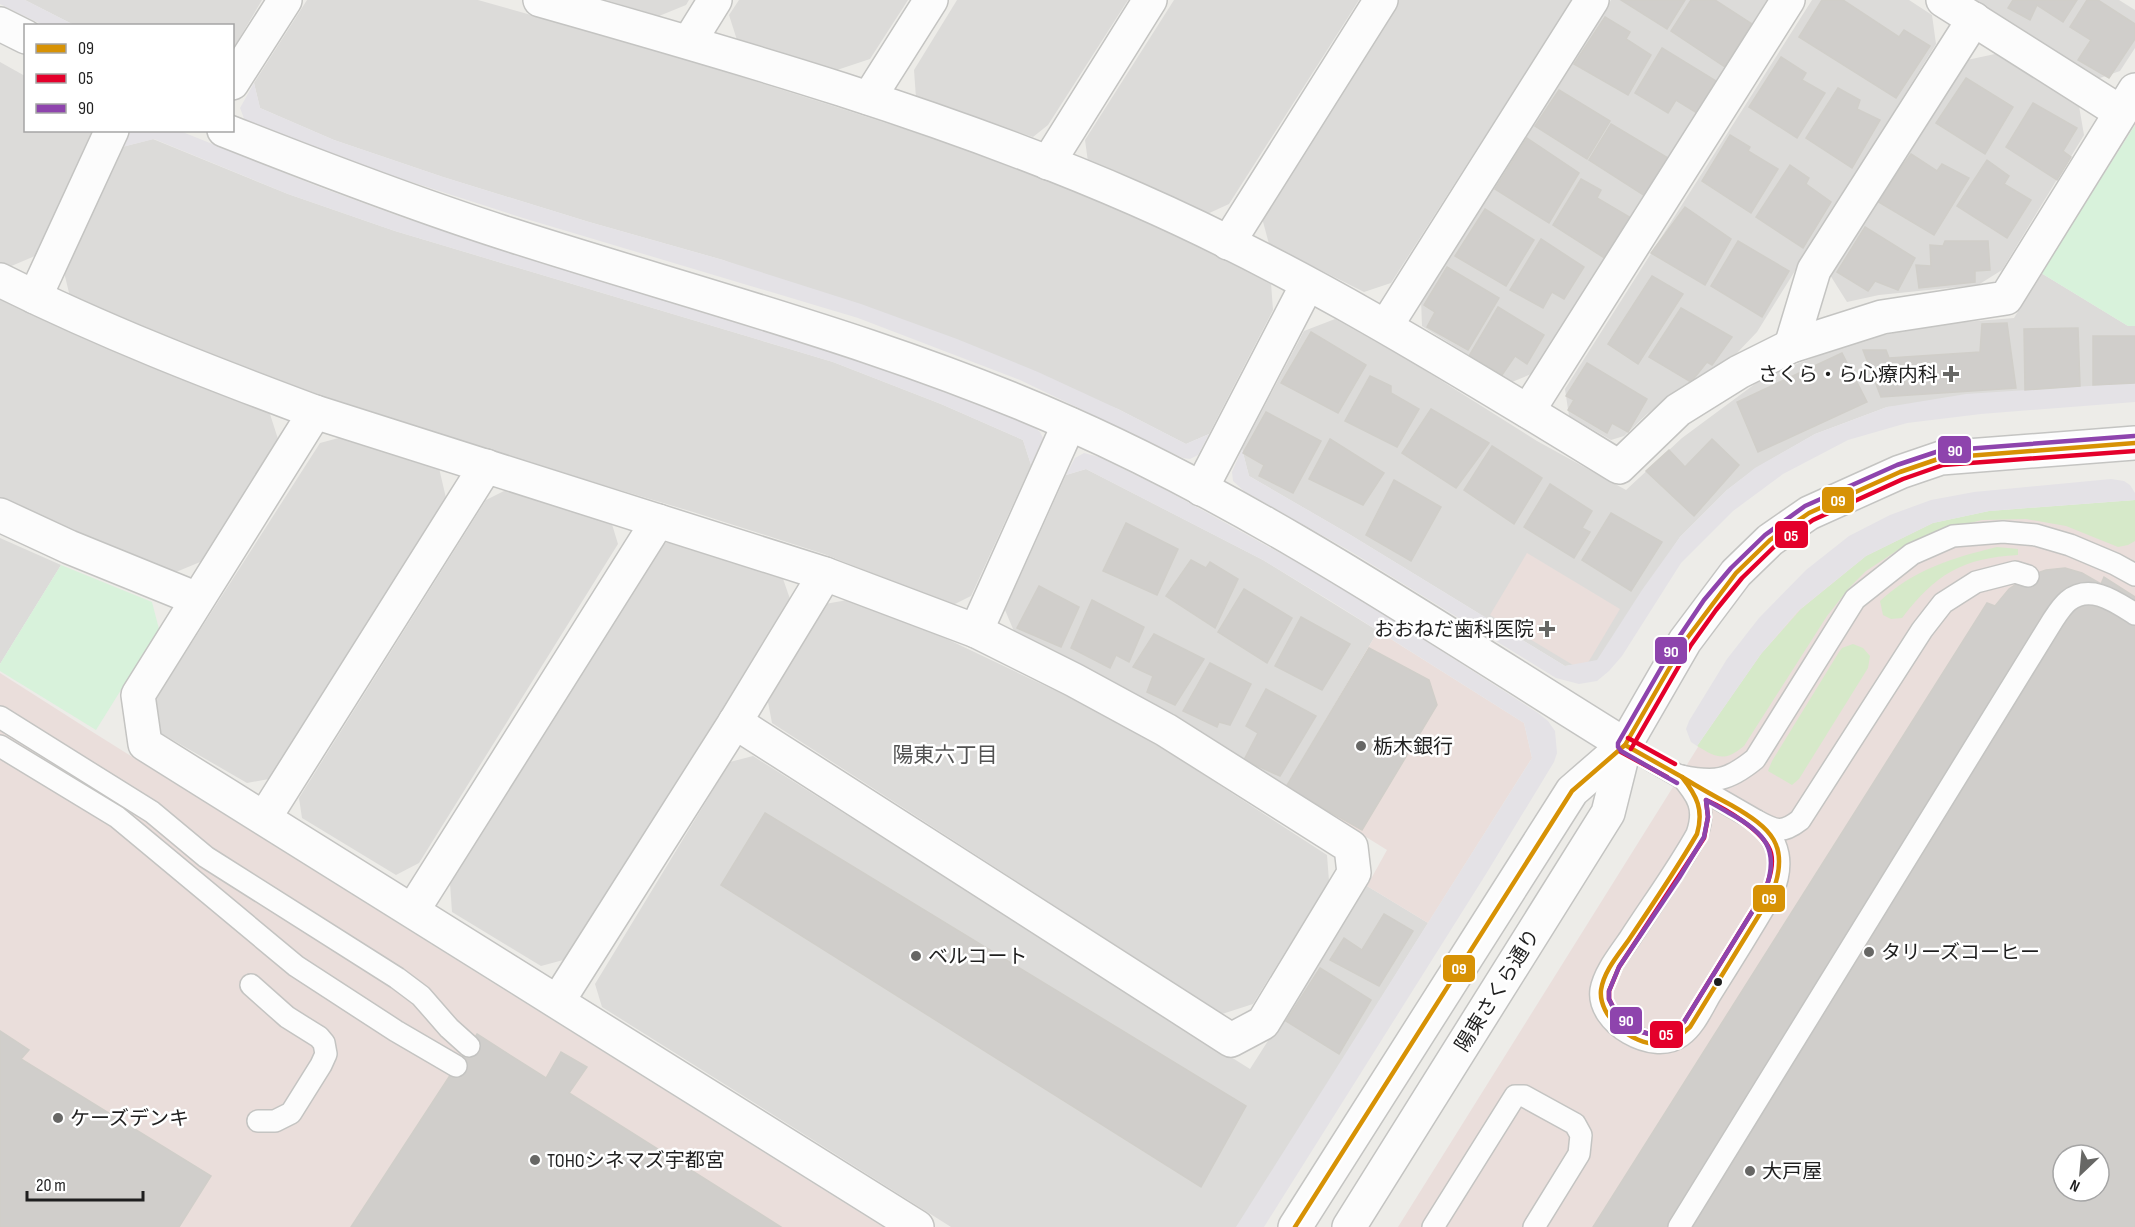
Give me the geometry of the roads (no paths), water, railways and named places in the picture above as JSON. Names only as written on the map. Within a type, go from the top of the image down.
[{"type":"street","points":[[234,80],[285,0]]},
{"type":"street","points":[[540,0],[688,42],[869,98],[1048,163],[1138,200],[1228,243],[1386,326],[1619,467],[1678,410],[1739,372],[1791,346],[1882,317],[2006,298],[2128,101],[1974,19],[1943,0]]},
{"type":"street","points":[[688,42],[715,0]]},
{"type":"street","points":[[869,98],[931,0]]},
{"type":"street","points":[[1048,163],[1150,0]]},
{"type":"street","points":[[1228,243],[1381,0]]},
{"type":"street","points":[[1386,326],[1592,0]]},
{"type":"street","points":[[1528,411],[1788,0]]},
{"type":"street","points":[[1791,346],[1814,270],[1974,19]]},
{"type":"street","points":[[0,24],[24,36]]},
{"type":"street","points":[[35,297],[111,132]]},
{"type":"street","points":[[229,132],[349,180],[511,235],[833,333],[957,378],[1069,424],[1143,458],[1268,524],[1625,745]]},
{"type":"street","points":[[0,280],[183,362],[315,412],[825,574],[976,632],[1074,680],[1166,730],[1351,847],[1354,873],[1263,1023],[1231,1040],[735,722]]},
{"type":"street","points":[[1201,489],[1307,285]]},
{"type":"street","points":[[315,412],[138,695],[145,744],[917,1227]]},
{"type":"street","points":[[976,632],[1069,424]]},
{"type":"street","name":"陽東さくら通り","points":[[1349,1227],[1608,813],[1625,745],[1684,641],[1736,573],[1770,540],[1809,513],[1900,472],[1941,458],[2135,443]]},
{"type":"street","points":[[265,817],[486,466]]},
{"type":"street","points":[[0,515],[69,547],[197,598]]},
{"type":"street","points":[[413,910],[658,521]]},
{"type":"street","points":[[558,1001],[735,722],[825,574]]},
{"type":"street","name":"陽東さくら通り","points":[[1295,1227],[1572,790],[1625,745]]},
{"type":"lane","points":[[1681,776],[1718,781],[1738,773],[1755,759],[1855,599],[1912,554],[1953,536],[2003,532],[2036,535],[2070,545],[2135,575]]},
{"type":"lane","points":[[1625,745],[1757,821],[1781,831],[1800,820],[1922,630],[1943,603],[1976,582],[2015,572],[2028,576]]},
{"type":"lane","points":[[1679,1227],[2052,620],[2069,600],[2086,593],[2108,597],[2135,614]]},
{"type":"lane","points":[[0,717],[152,812],[206,857],[397,978],[421,996],[449,1028],[469,1046]]},
{"type":"lane","points":[[0,746],[117,817],[296,966],[396,1031],[456,1066]]},
{"type":"lane","points":[[1681,776],[1699,800],[1701,822],[1697,834],[1615,960],[1601,988],[1601,999],[1607,1012],[1614,1022],[1626,1032],[1656,1044],[1680,1037],[1690,1027],[1718,983],[1772,894],[1778,880],[1780,867],[1775,843],[1768,831],[1757,821]]},
{"type":"lane","points":[[251,985],[287,1017],[319,1037],[324,1043],[326,1054],[291,1113],[275,1120],[258,1121]]},
{"type":"lane","points":[[1433,1227],[1515,1096],[1524,1096],[1575,1124],[1581,1135],[1579,1154],[1534,1227]]},
{"type":"place","name":"さくら・ら心療内科","points":[[1951,374]]},
{"type":"place","name":"おおねだ歯科医院","points":[[1547,629]]},
{"type":"place","name":"栃木銀行","points":[[1361,746]]},
{"type":"place","name":"タリーズコーヒー","points":[[1869,952]]},
{"type":"place","name":"ベルコート","points":[[916,956]]},
{"type":"place","name":"ケーズデンキ","points":[[58,1118]]},
{"type":"place","name":"TOHOシネマズ宇都宮","points":[[535,1160]]},
{"type":"place","name":"大戸屋","points":[[1750,1171]]},
{"type":"district","name":"陽東六丁目","points":[[945,755]]}]
